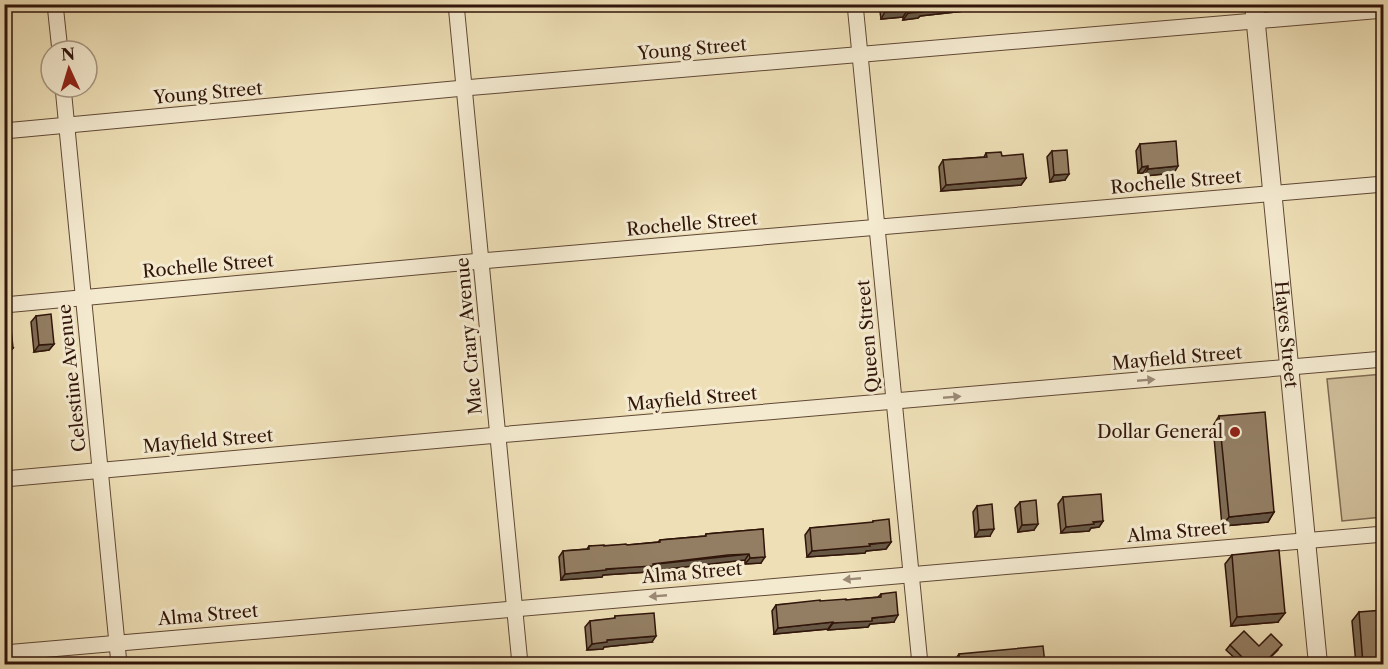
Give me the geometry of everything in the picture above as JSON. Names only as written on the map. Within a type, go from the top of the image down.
[{"type":"street","points":[[55,4],[59,39]]},
{"type":"street","name":"Mac Crary Avenue","points":[[456,4],[520,664]]},
{"type":"street","name":"Queen Street","points":[[855,4],[920,664]]},
{"type":"street","name":"Young Street","points":[[4,131],[860,54],[1255,12],[1383,10]]},
{"type":"street","name":"Hayes Street","points":[[1255,12],[1318,664]]},
{"type":"street","name":"Celestine Avenue","points":[[64,99],[119,664]]},
{"type":"street","name":"Rochelle Street","points":[[4,305],[481,261],[1383,184]]},
{"type":"street","name":"Mayfield Street","points":[[4,479],[1383,359]]},
{"type":"street","name":"Alma Street","points":[[4,653],[1383,534]]},
{"type":"shaded area","points":[[1383,374],[1383,517],[1342,521],[1327,379]]},
{"type":"building","points":[[884,4],[971,4],[908,13],[907,11],[885,12]]},
{"type":"building","points":[[1176,141],[1178,166],[1148,169],[1148,166],[1142,167],[1140,144]]},
{"type":"building","points":[[1067,150],[1069,174],[1054,175],[1052,151]]},
{"type":"building","points":[[1001,152],[1002,156],[1023,154],[1026,178],[946,185],[943,160],[987,157],[986,153]]},
{"type":"building","points":[[51,314],[54,344],[39,345],[36,316]]},
{"type":"building","points":[[4,319],[10,319],[13,348],[4,349]]},
{"type":"building","points":[[1265,412],[1274,512],[1229,517],[1219,416]]},
{"type":"building","points":[[1101,494],[1103,521],[1066,527],[1063,497]]},
{"type":"building","points":[[1036,500],[1038,524],[1022,525],[1020,502]]},
{"type":"building","points":[[992,504],[994,529],[979,530],[977,506]]},
{"type":"building","points":[[889,519],[891,542],[812,551],[810,528]]},
{"type":"building","points":[[763,529],[765,557],[750,558],[749,554],[728,555],[653,564],[653,566],[565,574],[563,551],[589,549],[589,546],[660,542],[660,540],[706,536],[706,534]]},
{"type":"building","points":[[1279,550],[1285,613],[1237,617],[1232,555]]},
{"type":"building","points":[[896,592],[898,615],[872,618],[872,621],[833,622],[778,628],[776,605],[881,597],[881,594]]},
{"type":"building","points":[[1383,610],[1383,664],[1363,664],[1359,612]]},
{"type":"building","points":[[654,613],[656,636],[607,640],[607,642],[592,644],[590,621],[615,618],[615,616]]},
{"type":"building","points":[[1244,631],[1259,646],[1271,634],[1282,645],[1263,664],[1241,664],[1245,660],[1230,645]]},
{"type":"building","points":[[1043,646],[1045,664],[960,664],[959,654]]},
{"type":"place","name":"Dollar General","points":[[1235,432]]}]
